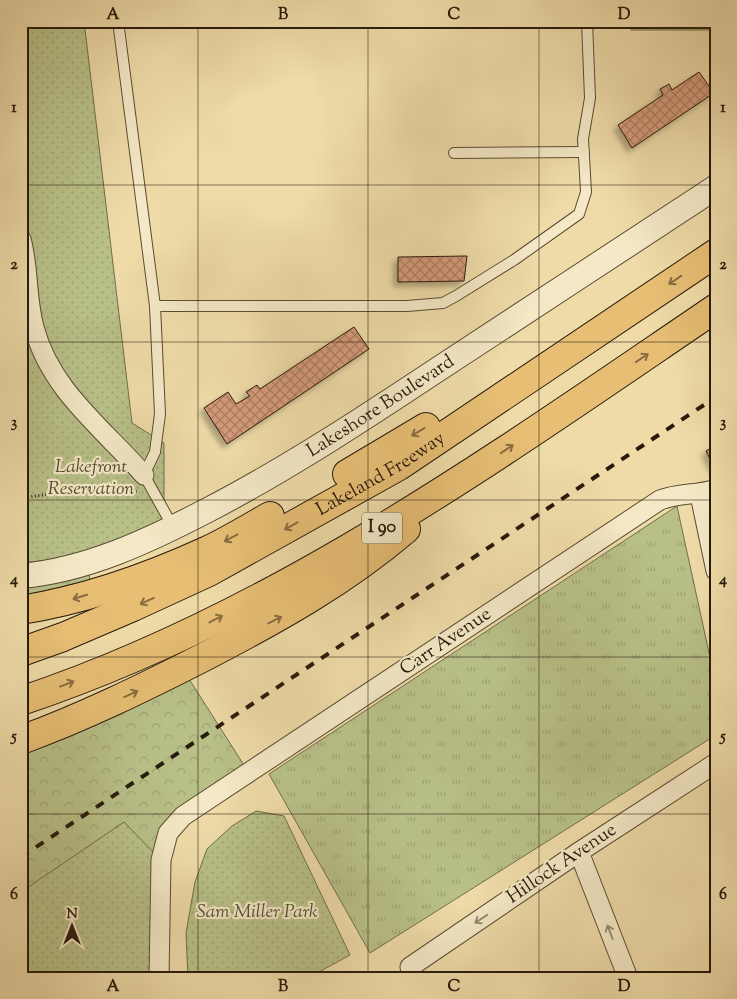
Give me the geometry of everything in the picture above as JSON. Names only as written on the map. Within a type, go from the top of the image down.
[{"type":"highway","name":"Lakeland Freeway","points":[[21,652],[81,630],[209,572],[399,466],[716,253]]},
{"type":"highway","name":"I 90","points":[[21,701],[168,643],[287,584],[339,555],[476,469],[716,308]]},
{"type":"highway","points":[[21,610],[58,604],[117,585],[206,551],[330,484],[432,423],[555,362]]},
{"type":"highway","points":[[21,740],[141,689],[287,614],[372,558],[476,469]]},
{"type":"street","name":"Lakeshore Boulevard","points":[[21,576],[75,567],[125,550],[174,528],[264,480],[343,433],[716,187]]},
{"type":"street","points":[[21,239],[31,315],[40,347],[48,365],[85,414],[148,481]]},
{"type":"street","points":[[708,492],[716,571]]},
{"type":"street","name":"Carr Avenue","points":[[160,978],[161,860],[168,833],[183,816],[660,500],[677,494],[708,492]]},
{"type":"street","name":"Hillock Avenue","points":[[412,972],[579,852],[716,764]]},
{"type":"street","points":[[579,852],[628,978]]},
{"type":"lane","points":[[118,21],[155,306],[160,414],[155,452],[148,481],[174,528]]},
{"type":"lane","points":[[155,306],[407,306],[444,303],[514,260],[579,214],[586,192],[583,140],[590,98],[587,21]]},
{"type":"lane","points":[[454,153],[584,152]]},
{"type":"path","points":[[21,498],[77,490],[129,493],[148,481]]},
{"type":"green space","name":"Lakefront Reservation","points":[[21,21],[84,21],[132,423],[164,443],[164,519],[113,544],[59,559],[21,563]]},
{"type":"green space","points":[[631,21],[716,21],[716,30],[631,30]]},
{"type":"green space","points":[[677,506],[716,685],[716,735],[370,953],[269,774]]},
{"type":"green space","points":[[89,573],[90,580],[21,597],[21,587]]},
{"type":"green space","points":[[182,668],[249,773],[183,816],[161,860],[21,925],[21,740]]},
{"type":"green space","name":"Sam Miller Park","points":[[256,811],[284,816],[350,955],[308,978],[188,978],[186,933],[195,882],[207,849],[232,826]]},
{"type":"green space","points":[[124,822],[161,860],[159,978],[21,978],[21,892]]},
{"type":"building","points":[[699,72],[714,93],[632,148],[618,125],[663,95],[660,89],[669,84],[672,90]]},
{"type":"building","points":[[467,256],[464,281],[398,282],[398,257]]},
{"type":"building","points":[[354,327],[369,349],[227,444],[204,408],[228,392],[236,404],[250,396],[246,392],[257,385],[260,389]]},
{"type":"building","points":[[716,445],[716,471],[706,451]]},
{"type":"railway","points":[[21,857],[716,397]]}]
